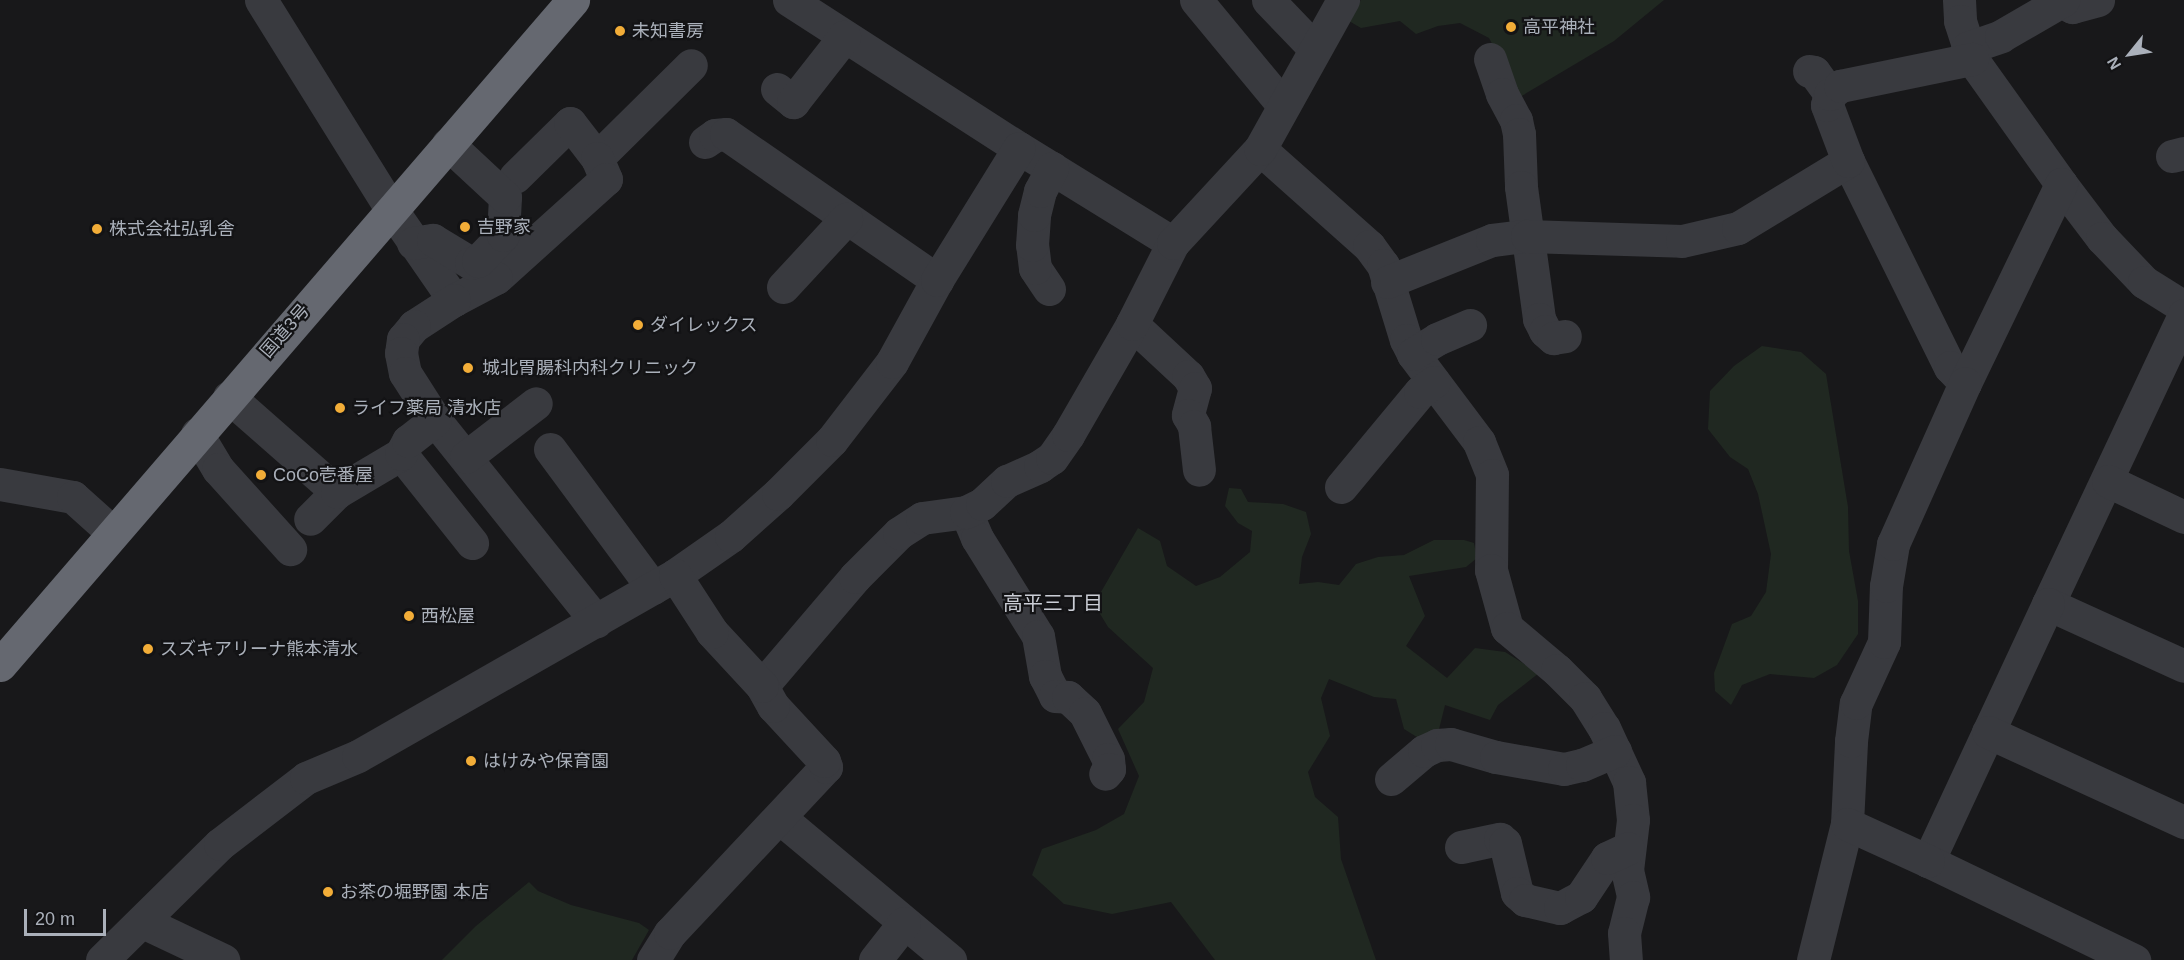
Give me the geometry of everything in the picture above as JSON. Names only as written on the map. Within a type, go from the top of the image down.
[{"type":"highway","name":"国道3号","points":[[0,665],[112,532],[573,0]]},
{"type":"street","points":[[261,0],[391,209],[454,300]]},
{"type":"street","points":[[789,0],[1019,148],[1173,243]]},
{"type":"street","points":[[1197,0],[1283,105]]},
{"type":"street","points":[[1268,0],[1315,49]]},
{"type":"street","points":[[762,686],[855,577],[899,533],[922,518],[966,512],[982,504],[1007,481],[1052,458],[1068,435],[1132,324],[1173,243],[1260,149],[1343,0]]},
{"type":"street","points":[[1959,0],[1960,21],[1970,54],[2061,184],[2102,238],[2144,282],[2184,307]]},
{"type":"street","points":[[1965,383],[1950,367],[1848,161],[1819,82],[1840,86],[1970,54],[2063,0],[2072,7],[2098,0]]},
{"type":"street","points":[[777,89],[793,102],[844,37]]},
{"type":"street","points":[[1490,59],[1502,94],[1516,120],[1527,236],[1539,319],[1545,331],[1552,338],[1565,336]]},
{"type":"street","points":[[597,158],[691,65]]},
{"type":"street","points":[[514,177],[570,123],[597,158],[606,179],[496,278],[454,300],[414,326],[403,339],[401,353],[405,373],[435,420],[596,621]]},
{"type":"street","points":[[705,142],[716,135],[726,134],[937,280]]},
{"type":"street","points":[[413,243],[433,240],[471,263],[478,261],[503,235],[506,197],[455,136]]},
{"type":"street","points":[[455,136],[514,177],[525,206],[534,244]]},
{"type":"street","points":[[102,960],[220,844],[306,778],[358,756],[664,582],[730,536],[778,494],[832,440],[892,362],[937,280],[1019,148]]},
{"type":"street","points":[[1260,149],[1370,246],[1383,265],[1406,340],[1413,354],[1479,442],[1492,475],[1491,570],[1507,628],[1557,670],[1585,698],[1615,751],[1629,782],[1633,800],[1633,820],[1628,848],[1628,870],[1633,897],[1624,933],[1626,960]]},
{"type":"street","points":[[1387,282],[1492,240],[1527,236],[1682,241],[1712,236],[1738,228],[1769,211],[1848,161]]},
{"type":"street","points":[[1049,289],[1035,268],[1032,245],[1034,215],[1040,191],[1052,168]]},
{"type":"street","points":[[1813,960],[1847,824],[1851,741],[1856,704],[1884,642],[1886,586],[1893,544],[1965,383],[2061,184]]},
{"type":"street","points":[[783,287],[846,219]]},
{"type":"street","points":[[1928,861],[2184,315]]},
{"type":"street","points":[[1132,324],[1188,376],[1195,388],[1188,415],[1194,426],[1199,470]]},
{"type":"street","points":[[1413,354],[1470,325]]},
{"type":"street","points":[[1341,487],[1420,392],[1434,382]]},
{"type":"street","points":[[229,397],[337,492]]},
{"type":"street","points":[[466,457],[536,403]]},
{"type":"street","points":[[310,519],[337,492],[401,454],[408,441],[435,420]]},
{"type":"street","points":[[197,434],[218,469],[290,549]]},
{"type":"street","points":[[550,449],[664,582],[762,686],[773,706],[824,761],[826,767],[670,933],[653,960]]},
{"type":"street","points":[[401,454],[472,543]]},
{"type":"street","points":[[2108,481],[2184,517]]},
{"type":"street","points":[[0,484],[73,497],[112,532]]},
{"type":"street","points":[[966,512],[977,538],[1038,636],[1045,676],[1055,696],[1068,697],[1085,713],[1108,759],[1109,769],[1105,774]]},
{"type":"street","points":[[2048,604],[2184,666]]},
{"type":"street","points":[[1988,732],[2184,822]]},
{"type":"street","points":[[1391,779],[1424,751],[1437,745],[1451,744],[1496,757],[1564,769],[1582,765],[1615,751]]},
{"type":"street","points":[[780,818],[904,924],[950,960]]},
{"type":"street","points":[[1847,824],[2134,960]]},
{"type":"street","points":[[1461,847],[1500,840],[1505,843],[1517,893],[1525,900],[1560,908],[1581,897],[1607,858],[1628,848]]},
{"type":"street","points":[[143,922],[223,960]]},
{"type":"street","points":[[874,960],[904,924]]},
{"type":"shaded area","points":[[1361,0],[1664,0],[1614,41],[1520,97],[1489,38],[1460,23],[1438,26],[1416,34],[1400,21],[1361,28],[1349,21]]},
{"type":"shaded area","points":[[1762,346],[1801,352],[1826,374],[1848,507],[1849,551],[1858,601],[1858,634],[1837,665],[1814,678],[1770,674],[1742,685],[1731,705],[1715,691],[1714,673],[1732,624],[1751,616],[1766,592],[1771,554],[1758,494],[1748,469],[1730,457],[1708,429],[1710,391],[1734,366]]},
{"type":"shaded area","points":[[1229,488],[1241,489],[1248,502],[1283,504],[1306,512],[1311,534],[1302,557],[1299,584],[1318,582],[1339,585],[1356,564],[1378,557],[1404,555],[1434,540],[1464,540],[1474,543],[1477,558],[1466,567],[1409,576],[1425,616],[1406,646],[1447,678],[1475,648],[1505,652],[1539,673],[1498,705],[1490,720],[1445,705],[1437,737],[1420,739],[1404,729],[1396,699],[1374,697],[1329,679],[1321,698],[1330,736],[1308,772],[1315,797],[1338,817],[1341,859],[1376,960],[1215,960],[1171,902],[1112,914],[1064,904],[1032,875],[1042,849],[1096,830],[1124,814],[1139,776],[1118,729],[1144,702],[1153,668],[1108,627],[1094,604],[1138,528],[1160,541],[1167,566],[1196,586],[1220,577],[1250,552],[1252,531],[1238,523],[1225,506]]},
{"type":"shaded area","points":[[529,882],[538,891],[571,905],[639,923],[649,930],[632,960],[442,960],[476,926]]},
{"type":"place","name":"高平神社","points":[[1511,27]]},
{"type":"place","name":"未知書房","points":[[620,31]]},
{"type":"place","name":"吉野家","points":[[465,227]]},
{"type":"place","name":"株式会社弘乳舎","points":[[97,229]]},
{"type":"place","name":"ダイレックス","points":[[638,325]]},
{"type":"place","name":"城北胃腸科内科クリニック","points":[[468,368]]},
{"type":"place","name":"ライフ薬局 清水店","points":[[340,408]]},
{"type":"place","name":"CoCo壱番屋","points":[[261,475]]},
{"type":"place","name":"西松屋","points":[[409,616]]},
{"type":"place","name":"スズキアリーナ熊本清水","points":[[148,649]]},
{"type":"place","name":"はけみや保育園","points":[[471,761]]},
{"type":"place","name":"お茶の堀野園 本店","points":[[328,892]]},
{"type":"district","name":"高平三丁目","points":[[1053,603]]}]
